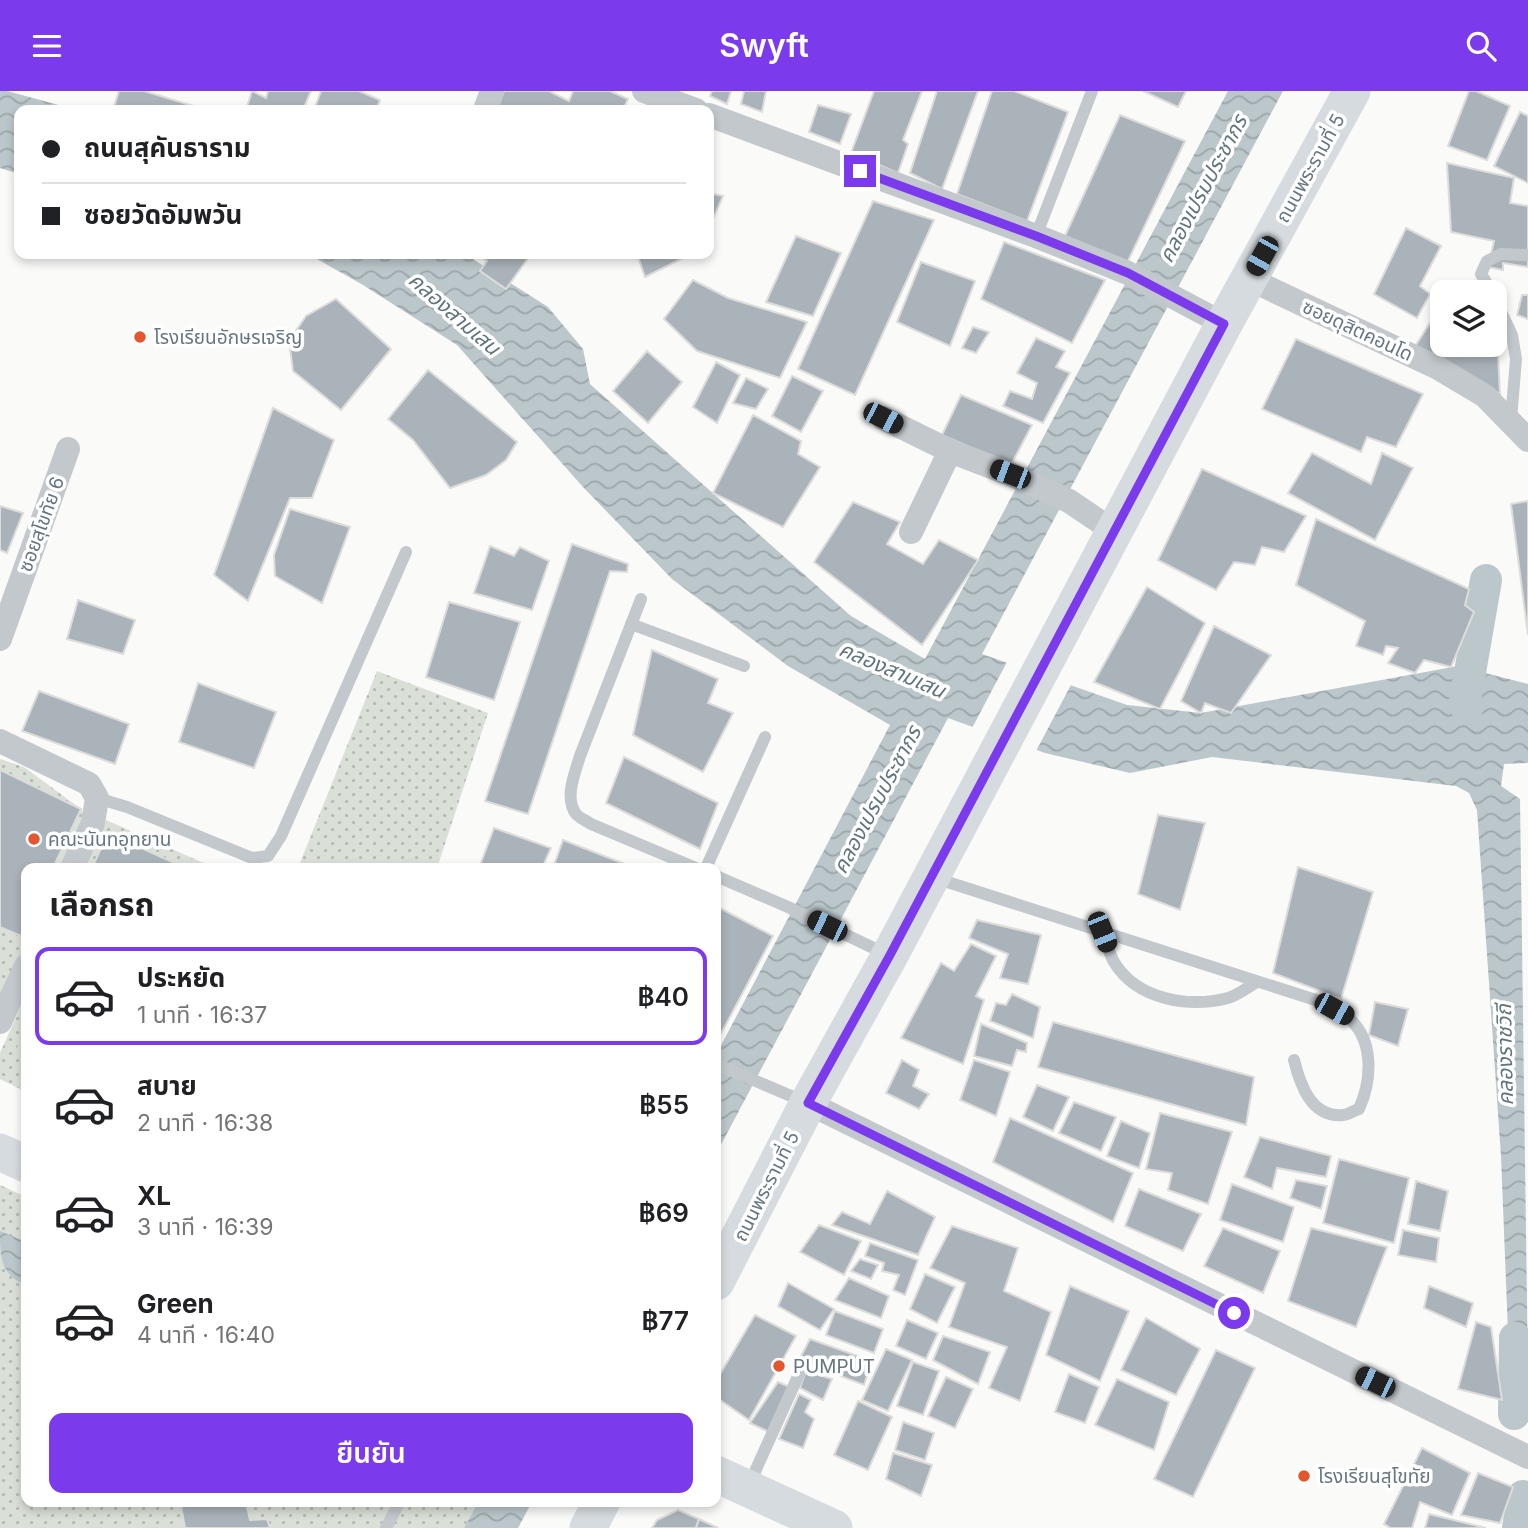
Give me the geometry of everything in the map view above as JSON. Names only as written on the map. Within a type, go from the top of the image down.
[{"type":"main road","name":"ถนนพระรามที่ 5","points":[[721,1273],[808,1103],[890,955],[1224,324],[1352,91]]},
{"type":"main road","points":[[0,1152],[21,1162]]},
{"type":"main road","points":[[732,1481],[834,1528]]},
{"type":"main road","points":[[588,1528],[599,1507]]},
{"type":"street","points":[[644,91],[682,105]]},
{"type":"street","points":[[714,117],[1036,236],[1128,273],[1224,324]]},
{"type":"street","name":"ซอยดุสิตคอนโด","points":[[1249,279],[1438,367],[1485,396],[1528,440]]},
{"type":"street","points":[[883,418],[950,451],[1069,501],[1110,541]]},
{"type":"street","name":"ซอยสุโขทัย 6","points":[[0,639],[68,449]]},
{"type":"street","points":[[911,532],[950,451]]},
{"type":"street","points":[[0,741],[89,784],[97,798],[93,823],[74,863]]},
{"type":"street","points":[[0,1022],[21,977]]},
{"type":"street","points":[[808,1103],[1528,1457]]},
{"type":"lane","points":[[1036,236],[1092,91]]},
{"type":"lane","points":[[1485,280],[1482,274],[1487,261],[1501,254],[1528,255]]},
{"type":"lane","points":[[1507,323],[1513,335],[1516,359],[1511,421]]},
{"type":"lane","points":[[97,798],[127,807],[252,858],[268,856],[281,837],[406,552]]},
{"type":"lane","points":[[641,599],[580,756],[572,783],[572,799],[576,814],[591,824],[684,863]]},
{"type":"lane","points":[[631,624],[744,666]]},
{"type":"lane","points":[[708,863],[765,737]]},
{"type":"lane","points":[[937,866],[1102,932],[1322,1002],[1347,1016],[1362,1033],[1369,1065],[1367,1090],[1359,1109],[1343,1115],[1323,1111],[1307,1098],[1294,1060]]},
{"type":"lane","points":[[721,878],[890,955]]},
{"type":"lane","points":[[1102,932],[1114,962],[1129,981],[1152,994],[1173,1000],[1205,1002],[1232,997],[1257,982]]},
{"type":"lane","points":[[721,1066],[808,1103]]},
{"type":"lane","points":[[732,1481],[800,1372]]},
{"type":"lane","points":[[386,1528],[397,1507]]},
{"type":"shaded area","points":[[377,671],[488,713],[439,863],[300,863]]},
{"type":"shaded area","name":"คณะนันทอุทยาน","points":[[0,759],[24,767],[81,809],[86,819],[64,863],[21,863],[21,956],[0,1001]]},
{"type":"shaded area","points":[[106,820],[204,863],[86,863]]},
{"type":"shaded area","points":[[21,1006],[21,1090],[0,1079],[0,1053]]},
{"type":"shaded area","points":[[21,1038],[21,1057],[14,1054]]},
{"type":"shaded area","points":[[0,1185],[21,1195],[21,1507],[475,1507],[464,1528],[0,1528]]},
{"type":"water","points":[[0,91],[59,105],[14,105],[14,172],[0,168]]},
{"type":"water","points":[[1228,91],[1283,91],[982,654],[1127,705],[1201,713],[1458,666],[1528,684],[1528,763],[1504,764],[1501,786],[1520,799],[1528,1378],[1510,1383],[1501,1156],[1477,810],[1469,793],[1456,786],[1212,757],[1130,773],[1045,753],[948,718],[721,1145],[721,1046],[890,725],[788,666],[672,579],[583,487],[457,345],[317,259],[473,259],[548,307],[583,349],[590,384],[851,616],[925,659]]},
{"type":"water","points":[[0,1231],[21,1240],[21,1283],[6,1270],[0,1249]]},
{"type":"water","points":[[475,1507],[529,1507],[518,1528],[464,1528]]},
{"type":"pier","points":[[1008,660],[1072,683],[1035,753],[971,730]]},
{"type":"building","points":[[119,91],[144,91],[190,105],[115,105]]},
{"type":"building","points":[[252,91],[266,98],[268,91],[311,91],[305,105],[248,105]]},
{"type":"building","points":[[321,91],[359,91],[380,100],[378,105],[316,105]]},
{"type":"building","points":[[504,91],[549,91],[569,101],[573,91],[610,91],[628,99],[625,105],[499,105]]},
{"type":"building","points":[[712,91],[731,91],[727,104],[710,96]]},
{"type":"building","points":[[744,91],[766,91],[762,112],[741,104]]},
{"type":"building","points":[[874,91],[922,91],[903,140],[908,144],[898,173],[851,153]]},
{"type":"building","points":[[937,91],[978,91],[942,189],[910,173]]},
{"type":"building","points":[[992,91],[1014,91],[1068,112],[1027,221],[957,194]]},
{"type":"building","points":[[1143,91],[1186,91],[1178,107]]},
{"type":"building","points":[[1469,91],[1476,91],[1510,106],[1487,160],[1448,146]]},
{"type":"building","points":[[818,105],[851,114],[840,144],[809,132]]},
{"type":"building","points":[[1520,112],[1528,116],[1528,183],[1494,166]]},
{"type":"building","points":[[1120,115],[1185,141],[1127,263],[1065,236]]},
{"type":"building","points":[[1447,163],[1514,178],[1510,203],[1528,206],[1528,267],[1503,263],[1503,270],[1488,267],[1494,241],[1451,232]]},
{"type":"building","points":[[714,194],[723,196],[714,217]]},
{"type":"building","points":[[873,201],[934,220],[855,395],[798,369]]},
{"type":"building","points":[[1406,228],[1441,246],[1420,286],[1430,294],[1417,318],[1374,294]]},
{"type":"building","points":[[796,236],[841,253],[813,316],[766,302]]},
{"type":"building","points":[[1004,242],[1105,280],[1072,343],[981,299]]},
{"type":"building","points":[[484,259],[527,259],[506,289],[480,271],[487,261]]},
{"type":"building","points":[[639,259],[681,259],[645,277]]},
{"type":"building","points":[[921,262],[975,281],[950,346],[897,322]]},
{"type":"building","points":[[693,280],[728,298],[807,322],[780,378],[697,351],[664,319]]},
{"type":"building","points":[[1522,295],[1528,295],[1528,319],[1517,315]]},
{"type":"building","points":[[336,299],[391,349],[341,410],[293,371],[289,341],[306,316]]},
{"type":"building","points":[[1430,323],[1430,357],[1414,348]]},
{"type":"building","points":[[973,327],[989,332],[976,353],[962,348]]},
{"type":"building","points":[[1036,338],[1065,351],[1056,367],[1070,373],[1043,423],[1003,406],[1010,391],[1032,399],[1037,383],[1017,373]]},
{"type":"building","points":[[1296,339],[1423,394],[1396,447],[1367,437],[1361,452],[1262,409]]},
{"type":"building","points":[[647,351],[682,382],[648,423],[613,391]]},
{"type":"building","points":[[1431,357],[1498,357],[1500,394]]},
{"type":"building","points":[[716,362],[740,375],[717,423],[693,407]]},
{"type":"building","points":[[428,370],[517,442],[506,460],[486,475],[450,488],[413,440],[388,419]]},
{"type":"building","points":[[792,376],[823,391],[801,432],[772,416]]},
{"type":"building","points":[[746,378],[768,389],[756,409],[733,403]]},
{"type":"building","points":[[961,395],[1032,425],[1011,465],[942,435]]},
{"type":"building","points":[[273,408],[334,440],[312,498],[290,498],[248,601],[214,575]]},
{"type":"building","points":[[753,415],[801,441],[798,454],[820,467],[783,527],[713,493]]},
{"type":"building","points":[[1312,453],[1371,484],[1382,453],[1413,468],[1375,540],[1288,493]]},
{"type":"building","points":[[1202,469],[1306,516],[1284,552],[1262,547],[1255,565],[1234,562],[1216,590],[1158,560]]},
{"type":"building","points":[[1528,501],[1528,635],[1511,504]]},
{"type":"building","points":[[853,502],[900,522],[887,544],[923,564],[939,540],[978,560],[922,645],[814,562]]},
{"type":"building","points":[[0,506],[23,513],[7,553],[0,550]]},
{"type":"building","points":[[290,509],[350,527],[322,603],[275,576],[274,555]]},
{"type":"building","points":[[1316,519],[1469,589],[1465,605],[1474,612],[1451,667],[1424,660],[1415,673],[1388,663],[1398,648],[1386,646],[1383,655],[1356,646],[1365,621],[1296,585]]},
{"type":"building","points":[[572,544],[628,564],[627,572],[610,571],[528,814],[485,801]]},
{"type":"building","points":[[490,546],[514,556],[520,547],[549,561],[532,610],[474,593]]},
{"type":"building","points":[[1147,587],[1205,623],[1160,709],[1094,682]]},
{"type":"building","points":[[78,600],[135,620],[123,654],[67,639]]},
{"type":"building","points":[[449,602],[520,622],[494,700],[426,677]]},
{"type":"building","points":[[1214,626],[1271,655],[1231,713],[1205,703],[1201,713],[1181,701]]},
{"type":"building","points":[[652,650],[718,679],[708,703],[733,713],[703,772],[633,735]]},
{"type":"building","points":[[198,683],[276,712],[254,768],[179,742]]},
{"type":"building","points":[[39,691],[129,724],[115,764],[22,731]]},
{"type":"building","points":[[624,757],[718,803],[700,849],[606,803]]},
{"type":"building","name":"คณะนันทอุทยาน","points":[[0,770],[81,809],[55,863],[21,863],[21,936],[0,927]]},
{"type":"building","points":[[1158,815],[1205,823],[1180,910],[1138,894]]},
{"type":"building","points":[[494,828],[551,848],[544,863],[481,863]]},
{"type":"building","points":[[108,833],[175,863],[94,863]]},
{"type":"building","points":[[563,840],[622,863],[555,863]]},
{"type":"building","points":[[1298,867],[1373,892],[1341,999],[1273,973]]},
{"type":"building","points":[[721,909],[773,936],[721,1034]]},
{"type":"building","points":[[977,920],[1041,935],[1028,984],[1000,978],[1008,954],[969,938]]},
{"type":"building","points":[[971,944],[996,956],[976,996],[984,1000],[963,1064],[901,1038],[941,963],[954,971]]},
{"type":"building","points":[[1012,994],[1040,1007],[1033,1038],[990,1021],[996,1003],[1006,1005]]},
{"type":"building","points":[[1375,1002],[1408,1009],[1398,1046],[1369,1035]]},
{"type":"building","points":[[1053,1022],[1254,1077],[1246,1125],[1038,1067]]},
{"type":"building","points":[[981,1024],[1027,1043],[1026,1052],[1017,1050],[1012,1066],[974,1056]]},
{"type":"building","points":[[902,1060],[919,1070],[913,1086],[929,1094],[919,1109],[886,1093]]},
{"type":"building","points":[[974,1060],[1010,1072],[996,1116],[960,1100]]},
{"type":"building","points":[[1037,1085],[1069,1097],[1053,1131],[1023,1117]]},
{"type":"building","points":[[1074,1102],[1116,1117],[1101,1151],[1059,1133]]},
{"type":"building","points":[[1160,1113],[1232,1132],[1208,1204],[1168,1190],[1172,1173],[1146,1169]]},
{"type":"building","points":[[1010,1118],[1133,1173],[1113,1222],[993,1162]]},
{"type":"building","points":[[1121,1121],[1150,1133],[1139,1168],[1107,1156]]},
{"type":"building","points":[[1260,1137],[1331,1156],[1326,1177],[1277,1168],[1272,1189],[1244,1177]]},
{"type":"building","points":[[1339,1159],[1409,1178],[1394,1243],[1323,1223]]},
{"type":"building","points":[[1296,1180],[1327,1186],[1321,1209],[1290,1198]]},
{"type":"building","points":[[1416,1181],[1448,1191],[1440,1231],[1408,1224]]},
{"type":"building","points":[[1232,1184],[1294,1207],[1283,1242],[1220,1220]]},
{"type":"building","points":[[1139,1189],[1201,1214],[1183,1251],[1125,1226]]},
{"type":"building","points":[[887,1191],[935,1217],[918,1255],[832,1225],[842,1212],[870,1224]]},
{"type":"building","points":[[819,1225],[861,1241],[844,1275],[800,1252]]},
{"type":"building","points":[[952,1226],[1018,1248],[1004,1291],[1051,1312],[1020,1401],[989,1388],[1007,1347],[949,1327],[965,1283],[930,1268]]},
{"type":"building","points":[[1223,1228],[1280,1251],[1263,1293],[1204,1266]]},
{"type":"building","points":[[1311,1228],[1387,1247],[1356,1327],[1288,1301]]},
{"type":"building","points":[[1403,1230],[1439,1238],[1436,1262],[1398,1255]]},
{"type":"building","points":[[870,1243],[918,1260],[905,1295],[893,1290],[899,1275],[882,1271],[884,1263],[865,1256]]},
{"type":"building","points":[[860,1259],[878,1265],[871,1279],[851,1271]]},
{"type":"building","points":[[925,1274],[955,1287],[937,1323],[910,1309]]},
{"type":"building","points":[[849,1278],[889,1296],[881,1318],[835,1300]]},
{"type":"building","points":[[788,1283],[834,1309],[820,1330],[778,1306]]},
{"type":"building","points":[[1070,1286],[1129,1311],[1100,1381],[1046,1355]]},
{"type":"building","points":[[1429,1286],[1473,1303],[1466,1327],[1424,1308]]},
{"type":"building","points":[[835,1311],[883,1329],[874,1353],[826,1335]]},
{"type":"building","points":[[755,1315],[796,1336],[749,1420],[721,1400],[721,1373]]},
{"type":"building","points":[[1146,1318],[1200,1349],[1176,1395],[1121,1370]]},
{"type":"building","points":[[907,1320],[938,1333],[926,1359],[896,1346]]},
{"type":"building","points":[[1476,1322],[1491,1327],[1502,1400],[1458,1389]]},
{"type":"building","points":[[943,1336],[990,1352],[978,1384],[933,1360]]},
{"type":"building","points":[[810,1339],[872,1361],[864,1385],[799,1360]]},
{"type":"building","points":[[886,1349],[912,1360],[888,1411],[862,1400]]},
{"type":"building","points":[[1216,1350],[1255,1368],[1193,1497],[1154,1479]]},
{"type":"building","points":[[913,1362],[939,1371],[923,1415],[897,1406]]},
{"type":"building","points":[[806,1371],[832,1379],[823,1400],[800,1388]]},
{"type":"building","points":[[1069,1374],[1099,1387],[1085,1423],[1055,1412]]},
{"type":"building","points":[[946,1377],[973,1389],[955,1428],[928,1416]]},
{"type":"building","points":[[1117,1379],[1169,1402],[1154,1450],[1095,1425]]},
{"type":"building","points":[[778,1382],[790,1387],[769,1432],[750,1423]]},
{"type":"building","points":[[799,1394],[811,1400],[805,1412],[814,1419],[803,1448],[779,1439]]},
{"type":"building","points":[[858,1401],[892,1417],[868,1470],[834,1455]]},
{"type":"building","points":[[903,1422],[934,1433],[925,1460],[895,1450]]},
{"type":"building","points":[[1422,1448],[1470,1473],[1452,1515],[1420,1502],[1412,1528],[1391,1528],[1384,1524]]},
{"type":"building","points":[[893,1453],[932,1465],[921,1496],[886,1479]]},
{"type":"building","points":[[1478,1473],[1513,1487],[1500,1523],[1461,1515]]},
{"type":"building","points":[[181,1507],[247,1507],[250,1520],[267,1519],[270,1528],[185,1528]]},
{"type":"building","points":[[678,1510],[699,1519],[696,1528],[652,1528],[657,1520]]},
{"type":"building","points":[[1429,1514],[1486,1528],[1425,1528]]},
{"type":"building","points":[[699,1519],[718,1528],[696,1528]]},
{"type":"waterway","points":[[1467,709],[1465,701],[1486,580]]},
{"type":"waterway","name":"คลองราชวิถี","points":[[1514,1414],[1515,1338]]},
{"type":"waterway","name":"คลองราชวิถี","points":[[1518,1528],[1523,1496]]},
{"type":"place","name":"โรงเรียนอักษรเจริญ","points":[[140,337]]},
{"type":"place","name":"คณะนันทอุทยาน","points":[[34,839]]},
{"type":"place","name":"PUMPUT","points":[[779,1366]]},
{"type":"place","name":"โรงเรียนสุโขทัย","points":[[1304,1476]]},
{"type":"route","points":[[860,171],[1128,273],[1224,324],[890,955],[808,1103],[1234,1313]]},
{"type":"water label","name":"คลองเปรมประชากร","points":[[1203,189]]},
{"type":"water label","name":"คลองสามเสน","points":[[454,314]]},
{"type":"water label","name":"คลองสามเสน","points":[[892,670]]},
{"type":"water label","name":"คลองเปรมประชากร","points":[[877,800]]}]
